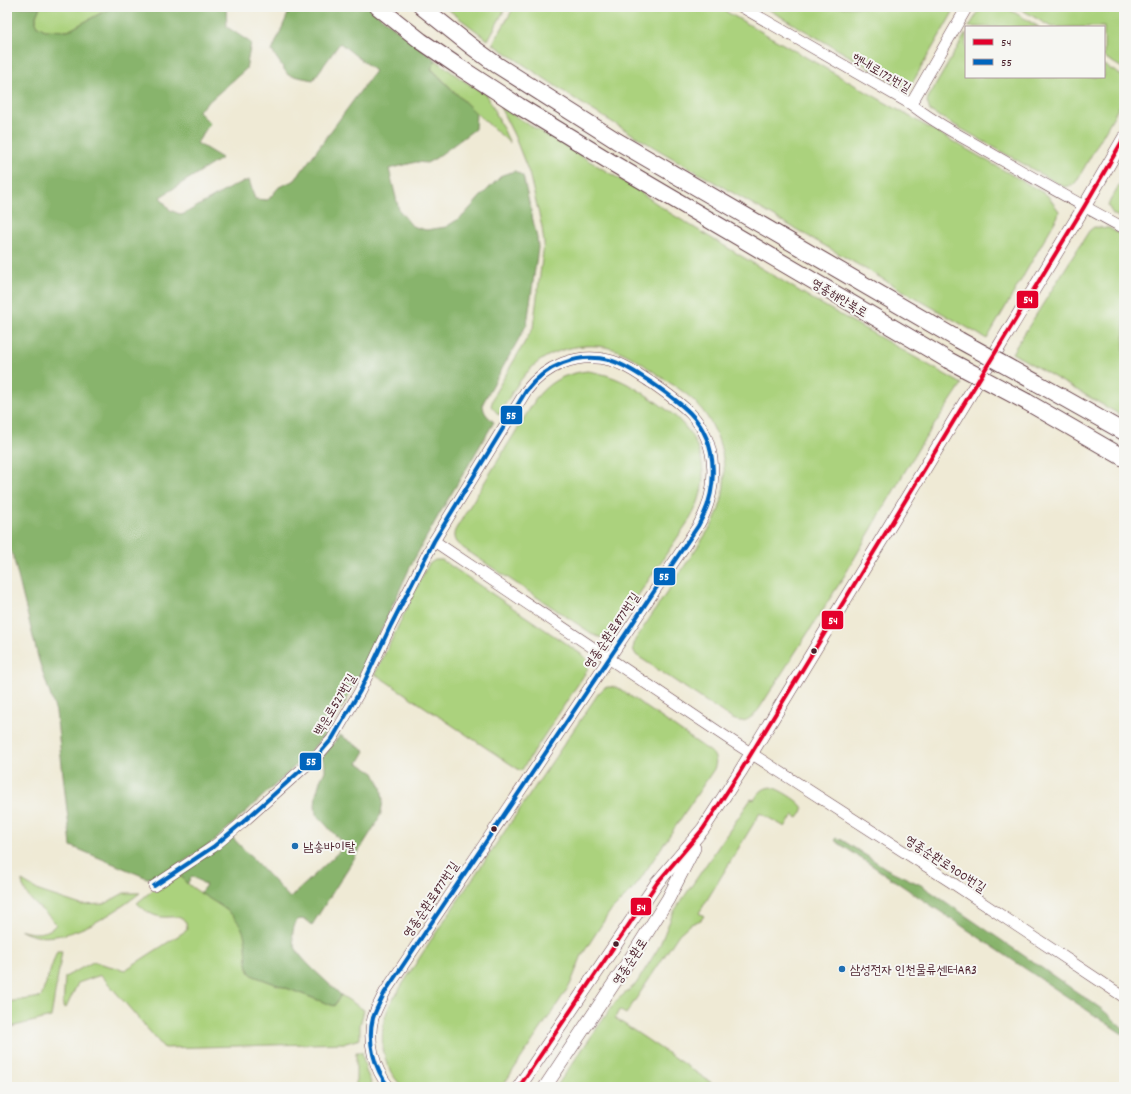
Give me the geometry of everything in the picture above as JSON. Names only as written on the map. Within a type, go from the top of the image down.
[{"type":"highway","name":"영종해안북로","points":[[378,7],[459,67],[558,130],[948,360],[1027,402],[1124,458]]},
{"type":"highway","name":"영종해안북로","points":[[422,7],[477,51],[530,87],[617,141],[959,340],[1037,382],[1124,432]]},
{"type":"main road","name":"영종순환로","points":[[545,1087],[668,899],[703,829],[752,754],[988,366],[1124,138]]},
{"type":"main road","name":"영종순환로","points":[[519,1087],[657,883],[703,829]]},
{"type":"street","name":"햇내로172번길","points":[[742,7],[911,104],[967,7]]},
{"type":"street","points":[[911,104],[923,114],[1084,207],[1124,228]]},
{"type":"street","name":"영종순환로877번길","points":[[389,1087],[378,1069],[371,1043],[373,1019],[380,1002],[397,974],[698,526],[707,508],[711,495],[713,470],[712,455],[707,440],[691,414],[674,399],[656,386],[621,365],[609,360],[595,358],[563,363],[549,369],[532,383],[526,391],[434,541]]},
{"type":"street","name":"영종순환로900번길","points":[[434,541],[752,754],[951,882],[1124,997]]},
{"type":"street","name":"백운로527번길","points":[[154,886],[213,847],[319,754],[332,739],[360,691],[391,625],[434,541]]},
{"type":"green space","points":[[7,7],[40,7],[36,16],[36,25],[45,30],[68,31],[112,7],[226,7],[227,27],[251,43],[246,69],[198,111],[210,123],[197,143],[222,158],[160,197],[170,210],[182,215],[235,185],[249,180],[255,199],[268,200],[279,187],[295,180],[375,71],[340,43],[313,80],[288,75],[272,51],[291,7],[368,7],[436,60],[431,69],[476,113],[475,129],[436,158],[427,163],[416,162],[389,169],[399,210],[412,226],[426,230],[446,227],[463,216],[502,175],[515,171],[523,176],[537,238],[538,248],[527,324],[483,403],[486,414],[494,422],[412,563],[365,665],[346,701],[326,733],[305,757],[212,843],[159,878],[147,878],[71,846],[56,712],[39,661],[13,556],[7,546]]},
{"type":"green space","points":[[40,7],[112,7],[68,31],[45,30],[36,25],[36,16]]},
{"type":"green space","points":[[445,7],[506,7],[488,40]]},
{"type":"green space","points":[[514,7],[718,7],[1047,195],[1059,211],[1058,216],[987,339],[662,152],[587,107],[493,44]]},
{"type":"green space","points":[[764,7],[956,7],[914,80],[908,85],[901,86]]},
{"type":"green space","points":[[981,7],[1005,7],[1037,26],[970,26]]},
{"type":"green space","points":[[1017,7],[1124,7],[1124,69],[1105,58],[1105,26],[1049,26]]},
{"type":"green space","points":[[965,35],[965,78],[1105,78],[1105,66],[1124,77],[1124,98],[1076,182],[1073,185],[1064,187],[930,111],[927,102]]},
{"type":"green space","points":[[436,60],[461,79],[487,95],[510,143],[476,113],[431,68]]},
{"type":"green space","points":[[500,107],[636,189],[670,213],[809,297],[962,384],[918,449],[843,578],[759,709],[753,716],[746,720],[739,721],[731,718],[636,655],[633,649],[635,640],[712,525],[719,510],[723,495],[724,462],[720,446],[715,431],[697,404],[678,388],[629,356],[619,351],[601,346],[582,346],[563,350],[538,362],[531,368],[513,391],[499,415],[491,406],[495,393],[533,328],[544,244],[542,227],[529,173],[514,135]]},
{"type":"green space","points":[[1124,176],[1124,220],[1113,214],[1108,206]]},
{"type":"green space","points":[[1094,227],[1109,228],[1124,237],[1124,417],[1012,353],[1089,231]]},
{"type":"green space","points":[[588,371],[607,375],[631,386],[655,401],[679,420],[688,431],[700,455],[703,481],[701,494],[690,519],[614,631],[610,635],[603,637],[594,635],[460,546],[454,537],[455,530],[537,397],[548,386],[560,378]]},
{"type":"green space","points":[[435,560],[442,560],[454,568],[584,656],[587,662],[588,668],[586,672],[521,771],[375,674],[426,569],[429,564]]},
{"type":"green space","points":[[608,687],[620,689],[711,752],[716,760],[714,769],[635,887],[609,913],[582,955],[570,985],[502,1087],[403,1087],[395,1079],[389,1069],[383,1048],[383,1026],[390,1004],[429,943],[598,694],[604,688]]},
{"type":"green space","points":[[340,735],[365,751],[358,763],[374,773],[381,787],[383,800],[381,813],[376,824],[312,925],[305,920],[299,919],[297,920],[294,928],[293,942],[304,960],[341,995],[334,1006],[254,976],[249,972],[247,965],[246,944],[241,926],[230,913],[200,893],[206,885],[192,876],[187,884],[181,876],[181,873],[231,836],[290,898],[345,846],[316,814],[315,806],[320,781],[325,771],[325,764],[322,758]]},
{"type":"green space","points":[[771,787],[794,799],[802,806],[803,809],[801,814],[798,818],[793,815],[785,827],[760,813],[699,913],[704,916],[701,920],[689,925],[679,934],[626,1014],[619,1010],[615,1018],[718,1087],[556,1087],[616,1001],[636,984],[659,947],[673,913],[751,799],[754,800],[759,793]]},
{"type":"green space","points":[[836,838],[842,840],[887,869],[921,885],[1103,1010],[1124,1029],[1124,1035],[834,840]]},
{"type":"green space","points":[[183,869],[181,876],[188,884],[223,907],[238,921],[245,935],[249,972],[254,976],[334,1006],[341,995],[364,1010],[360,1025],[360,1039],[346,1043],[164,1048],[101,975],[78,983],[66,1008],[63,1007],[65,977],[93,962],[125,970],[187,930],[186,922],[180,918],[162,917],[152,914],[137,903]]},
{"type":"green space","points":[[22,881],[39,891],[81,905],[104,904],[124,893],[140,893],[114,911],[83,928],[66,934],[50,937],[34,936],[20,930],[40,933],[53,928],[56,924],[31,900]]},
{"type":"green space","points":[[57,951],[62,951],[51,1017],[7,1028],[7,1002],[41,997]]},
{"type":"green space","points":[[356,1052],[362,1052],[366,1071],[373,1087],[356,1087]]},
{"type":"transit line","name":"54","points":[[519,1087],[657,883],[703,829],[740,772],[1084,207],[1124,138]]},
{"type":"transit line","name":"55","points":[[154,886],[213,847],[319,754],[332,739],[360,691],[391,625],[434,541],[526,391],[542,374],[563,363],[574,360],[585,358],[609,360],[626,367],[652,383],[681,405],[700,425],[707,439],[711,453],[713,468],[712,483],[705,513],[698,526],[385,992],[373,1018],[371,1027],[371,1045],[379,1072],[389,1087]]},
{"type":"place","name":"남송바이탈","points":[[295,846]]},
{"type":"place","name":"삼성전자 인천물류센터AR3","points":[[842,969]]}]
